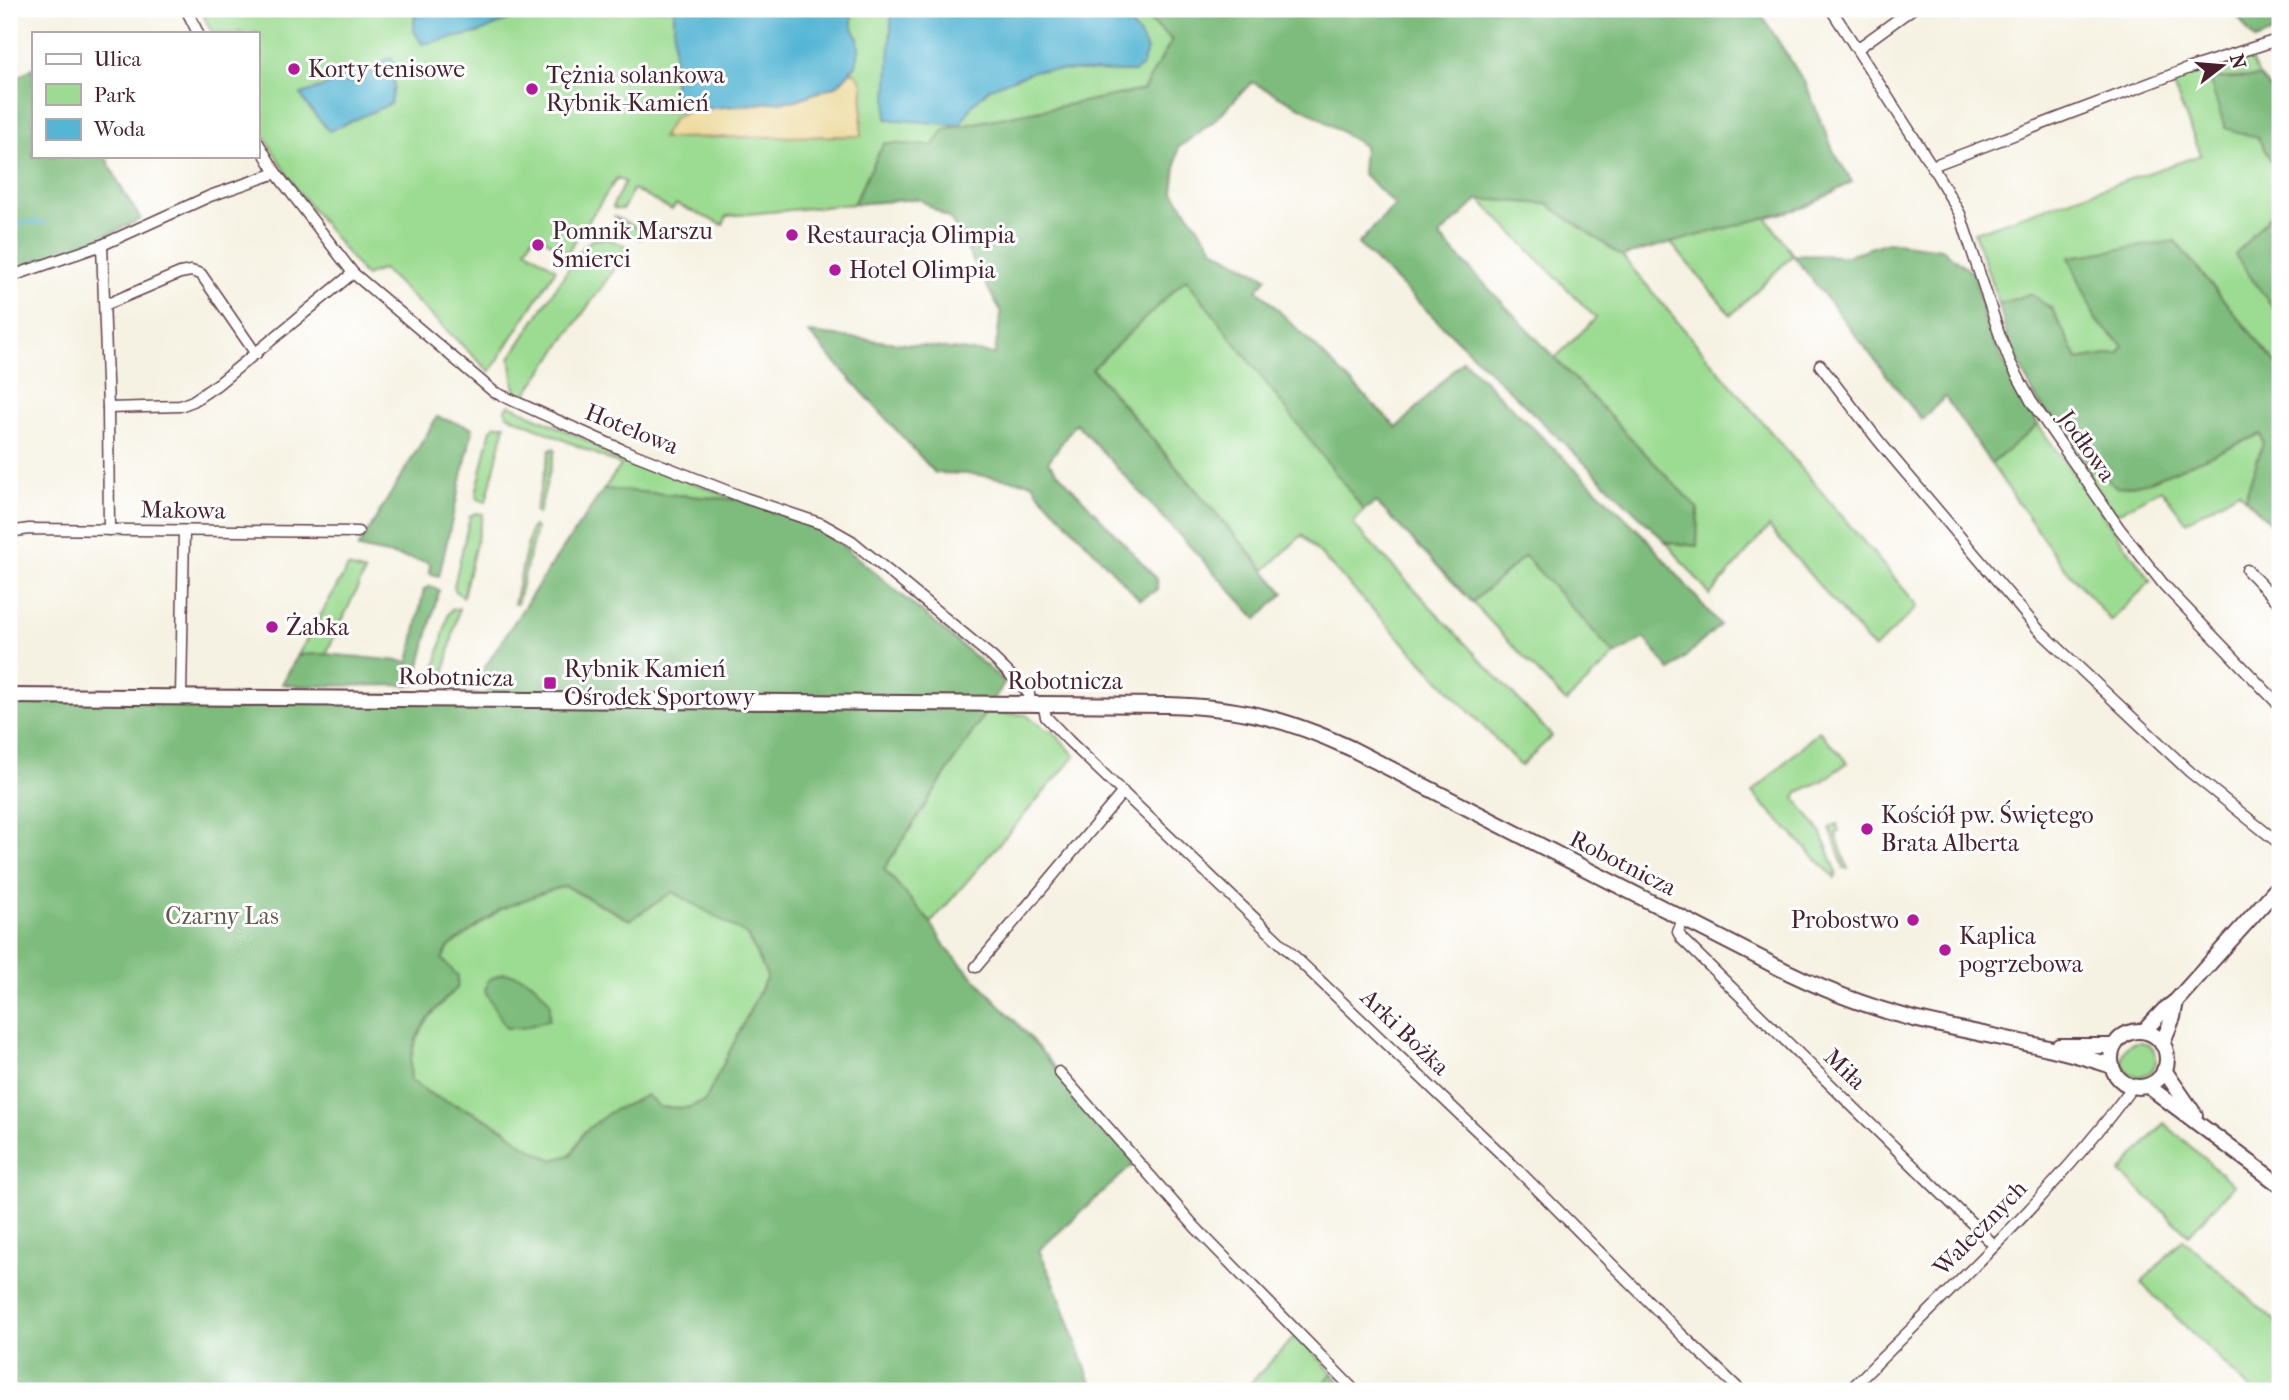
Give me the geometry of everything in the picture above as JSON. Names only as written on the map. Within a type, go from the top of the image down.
[{"type":"street","points":[[186,9],[198,32]]},
{"type":"street","name":"Jodłowa","points":[[1831,9],[1932,166],[1965,227],[2000,336],[2010,362],[2031,401],[2119,528],[2164,585],[2280,706]]},
{"type":"street","points":[[1857,49],[1912,9]]},
{"type":"street","points":[[1932,166],[2187,69],[2280,39]]},
{"type":"street","name":"Hotelowa","points":[[259,144],[276,173],[353,273],[494,392],[623,450],[745,498],[822,524],[852,541],[992,657],[1024,688],[1036,704]]},
{"type":"street","points":[[9,277],[102,245],[210,196],[276,173]]},
{"type":"street","points":[[102,245],[109,530]]},
{"type":"street","points":[[105,305],[180,273],[191,271],[201,274],[256,354]]},
{"type":"street","points":[[108,408],[180,406],[204,395],[353,273]]},
{"type":"street","points":[[1820,365],[1878,440],[2038,629],[2190,772],[2280,844]]},
{"type":"street","name":"Makowa","points":[[9,533],[29,529],[358,532]]},
{"type":"street","points":[[181,697],[184,531]]},
{"type":"street","points":[[2247,570],[2280,604]]},
{"type":"street","name":"Robotnicza","points":[[9,696],[1036,704],[1200,706],[1247,711],[1283,720],[1317,733],[1375,760],[1807,982],[1850,999],[1915,1019],[2048,1046],[2112,1066]]},
{"type":"street","name":"Arki Bożka","points":[[1036,704],[1123,792],[1518,1170],[1741,1391]]},
{"type":"street","points":[[976,968],[1123,792]]},
{"type":"street","points":[[2280,885],[2176,1001],[2144,1031],[2127,1034],[2114,1045],[2111,1055],[2112,1066],[2119,1079],[2140,1086],[2202,1124],[2280,1185]]},
{"type":"street","name":"Miła","points":[[1683,919],[1678,930],[1682,939],[1994,1245]]},
{"type":"street","points":[[2162,1044],[2173,1017],[2176,1001]]},
{"type":"street","points":[[2140,1086],[2160,1078],[2167,1057],[2162,1044],[2144,1031]]},
{"type":"street","name":"Robotnicza","points":[[2048,1046],[2114,1045]]},
{"type":"street","points":[[2164,1070],[2202,1124]]},
{"type":"street","points":[[1059,1072],[1196,1228],[1355,1391]]},
{"type":"street","name":"Walecznych","points":[[1849,1391],[1994,1245],[2140,1086]]},
{"type":"green space","points":[[200,9],[1116,9],[1148,19],[1172,41],[1143,90],[945,129],[934,146],[884,143],[853,204],[727,216],[723,225],[676,204],[672,210],[633,189],[623,209],[616,209],[613,207],[614,203],[625,182],[617,178],[567,253],[535,233],[526,249],[556,269],[490,372],[383,269],[365,276],[296,189],[259,127],[259,32],[212,32]]},
{"type":"green space","points":[[1116,9],[1758,9],[1806,85],[1833,150],[1852,182],[1805,207],[1622,256],[1547,204],[1479,199],[1439,236],[1698,509],[1697,546],[1666,542],[1358,244],[1395,205],[1362,173],[1364,146],[1310,112],[1252,82],[1214,121],[1178,148],[1173,192],[1215,250],[1267,278],[1257,289],[1397,428],[1463,360],[1644,536],[1720,625],[1670,671],[1645,638],[1615,655],[1525,556],[1472,602],[1376,502],[1364,510],[1186,279],[1092,369],[1284,593],[1257,619],[1076,423],[1048,462],[1157,579],[1157,590],[1140,600],[1037,491],[1033,483],[971,474],[935,473],[809,333],[995,354],[1001,312],[951,220],[919,199],[853,204],[884,143],[933,146],[945,129],[1143,90],[1172,40],[1148,19]]},
{"type":"green space","points":[[2232,9],[2280,9],[2280,30],[2255,40]]},
{"type":"green space","points":[[2248,55],[2260,77],[2209,79],[2258,138],[2280,175],[2280,204],[2235,255],[2280,317],[2280,368],[2175,241],[2096,320],[2123,346],[2119,353],[2078,360],[2052,309],[2030,294],[1999,304],[1974,232],[2201,155],[2171,80]]},
{"type":"green space","points":[[32,69],[32,158],[106,158],[141,219],[98,239],[9,271],[9,83]]},
{"type":"green space","points":[[2260,77],[2280,100],[2280,176],[2258,138],[2225,128],[2209,79]]},
{"type":"green space","points":[[1479,199],[1547,204],[1622,256],[1918,606],[1874,649],[1769,527],[1710,595],[1666,542],[1697,546],[1698,509],[1554,359],[1596,318]]},
{"type":"green space","points":[[2280,204],[2280,317],[2235,255]]},
{"type":"green space","points":[[615,217],[646,233],[641,239],[627,233]]},
{"type":"green space","points":[[1766,217],[1793,255],[1731,315],[1670,242]]},
{"type":"green space","points":[[604,238],[630,247],[523,398],[515,391],[510,358],[582,248],[592,240]]},
{"type":"green space","points":[[2175,241],[2280,368],[2280,520],[2273,526],[2245,498],[2263,443],[2261,434],[2146,483],[2118,488],[2090,468],[2035,397],[2007,338],[1999,304],[2030,294],[2052,309],[2078,360],[2119,353],[2123,346],[2096,320],[2069,257]]},
{"type":"green space","points":[[1887,242],[1942,249],[1974,274],[1987,330],[2038,425],[1991,464],[1945,397],[1922,419],[1917,414],[1793,255],[1847,256]]},
{"type":"green space","points":[[1186,278],[1364,510],[1353,524],[1552,736],[1521,766],[1302,535],[1265,570],[1092,368]]},
{"type":"green space","points":[[2035,397],[2089,468],[2261,434],[2263,443],[2245,498],[2239,491],[2186,522],[2161,489],[2116,514],[2059,437]]},
{"type":"green space","points":[[510,405],[612,452],[739,500],[604,489],[621,465],[507,415],[505,409]]},
{"type":"green space","points":[[437,417],[473,428],[439,576],[429,573],[430,564],[427,562],[358,548]]},
{"type":"green space","points":[[496,425],[505,425],[486,502],[478,499],[476,494],[491,429]]},
{"type":"green space","points":[[2038,425],[2151,581],[2111,621],[2059,561],[1991,464]]},
{"type":"green space","points":[[554,448],[537,514],[535,512],[550,450]]},
{"type":"green space","name":"Czarny Las","points":[[604,489],[739,500],[811,525],[842,545],[1005,682],[884,869],[931,923],[946,948],[1017,1023],[1136,1162],[1039,1250],[1055,1285],[1094,1391],[9,1391],[9,700],[488,694],[483,670]],"holes":[[[565,886],[630,920],[673,892],[747,935],[767,976],[705,1101],[687,1108],[659,1107],[647,1095],[610,1112],[584,1132],[571,1155],[553,1160],[525,1146],[506,1130],[434,1096],[411,1081],[412,1052],[421,1029],[457,988],[458,976],[442,959],[449,947],[501,909]]]},
{"type":"green space","points":[[483,514],[463,597],[456,592],[454,586],[470,516]]},
{"type":"green space","points":[[534,526],[536,529],[517,604],[514,604],[531,529]]},
{"type":"green space","points":[[1525,555],[1615,655],[1566,702],[1472,602]]},
{"type":"green space","points":[[348,567],[365,572],[326,654],[298,655]]},
{"type":"green space","points":[[431,586],[439,590],[415,685],[282,684],[298,655],[326,654],[409,662],[424,589]]},
{"type":"green space","points":[[459,608],[442,683],[436,677],[436,665],[448,615],[451,610]]},
{"type":"green space","points":[[986,712],[1026,715],[1046,730],[1052,730],[1075,756],[931,923],[884,869]]},
{"type":"green space","points":[[1819,731],[1848,762],[1824,780],[1798,792],[1795,798],[1822,834],[1837,873],[1835,878],[1752,793]]},
{"type":"green space","points":[[1837,824],[1839,832],[1836,834],[1848,869],[1844,868],[1830,828]]},
{"type":"green space","points":[[675,884],[747,935],[768,976],[705,1101],[687,1108],[659,1107],[584,1132],[571,1155],[552,1160],[525,1146],[506,1130],[434,1096],[411,1081],[412,1052],[421,1029],[457,988],[458,976],[442,959],[448,947],[501,909],[565,886],[630,920]]},
{"type":"green space","points":[[504,973],[525,978],[540,989],[550,1002],[549,1020],[523,1028],[506,1028],[485,991],[488,980]]},
{"type":"green space","points":[[2139,1042],[2151,1047],[2156,1059],[2151,1071],[2139,1076],[2127,1071],[2122,1059],[2127,1047]]},
{"type":"green space","points":[[2164,1123],[2234,1185],[2189,1235],[2120,1172]]},
{"type":"green space","points":[[2183,1239],[2280,1326],[2280,1391],[2249,1391],[2250,1389],[2141,1283]]},
{"type":"green space","points":[[1297,1334],[1332,1373],[1318,1391],[1243,1391]]},
{"type":"green space","points":[[1332,1373],[1348,1391],[1318,1391]]},
{"type":"sand","points":[[850,71],[863,83],[861,136],[662,138],[673,119],[690,110],[796,100],[838,85]]},
{"type":"water","points":[[415,9],[533,9],[478,33],[422,44],[414,31]]},
{"type":"water","points":[[674,9],[852,9],[852,25],[858,38],[859,50],[856,65],[838,85],[796,100],[674,112]]},
{"type":"water","points":[[892,9],[1092,9],[1126,21],[1137,32],[1147,50],[1142,66],[1134,72],[1037,70],[990,88],[973,104],[960,125],[886,119]]},
{"type":"water","points":[[392,57],[394,88],[390,104],[329,131],[301,94],[339,78],[348,82],[360,82],[364,68],[372,74],[383,61]]},
{"type":"waterway","points":[[9,222],[45,223]]},
{"type":"place","name":"Korty tenisowe","points":[[294,69]]},
{"type":"place","name":"Tężnia solankowa Rybnik-Kamień","points":[[532,89]]},
{"type":"place","name":"Restauracja Olimpia","points":[[792,235]]},
{"type":"place","name":"Pomnik Marszu Śmierci","points":[[538,245]]},
{"type":"place","name":"Hotel Olimpia","points":[[835,270]]},
{"type":"place","name":"Żabka","points":[[272,627]]},
{"type":"place","name":"Rybnik Kamień Ośrodek Sportowy","points":[[550,683]]},
{"type":"place","name":"Kościół pw. Świętego Brata Alberta","points":[[1867,829]]},
{"type":"place","name":"Probostwo","points":[[1913,920]]},
{"type":"place","name":"Kaplica pogrzebowa","points":[[1945,950]]}]
